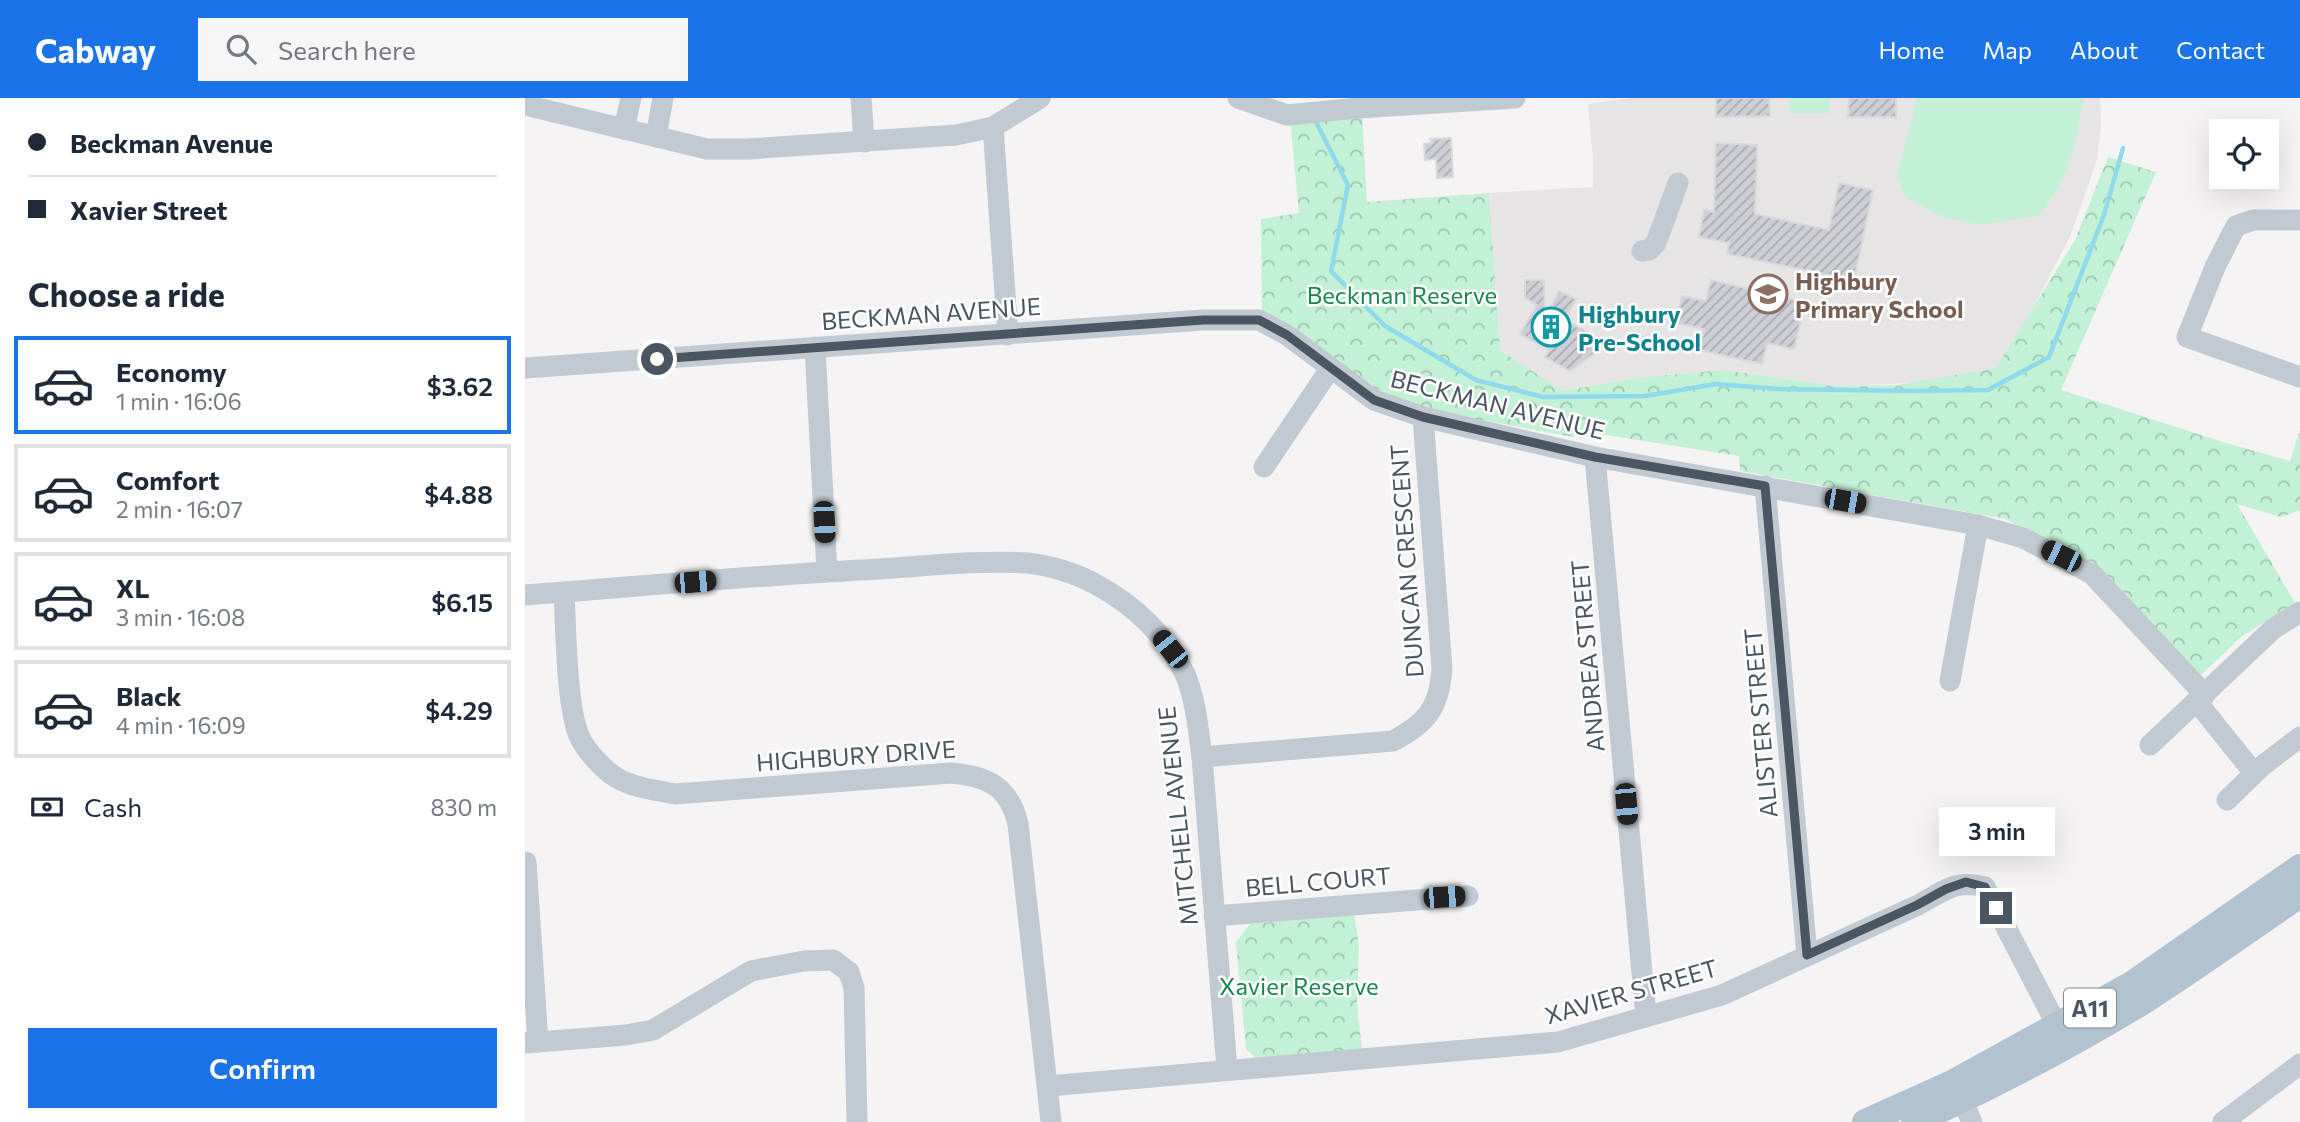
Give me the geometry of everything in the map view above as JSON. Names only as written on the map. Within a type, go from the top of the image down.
[{"type":"main road","name":"A11","points":[[1915,1122],[1963,1102],[2062,1037],[2131,984],[2300,867]]},
{"type":"main road","name":"A11","points":[[2062,1037],[2143,1001],[2300,895]]},
{"type":"main road","name":"A11","points":[[1865,1122],[1963,1102]]},
{"type":"street","points":[[624,129],[631,98]]},
{"type":"street","points":[[656,137],[663,98]]},
{"type":"street","points":[[861,98],[864,142]]},
{"type":"street","points":[[525,105],[707,149],[748,149],[956,135],[993,127],[1040,98]]},
{"type":"street","points":[[1238,98],[1287,115],[1515,98]]},
{"type":"street","points":[[993,127],[1008,335]]},
{"type":"street","points":[[1642,251],[1649,250],[1656,243],[1678,183]]},
{"type":"street","points":[[2300,220],[2253,220],[2236,226],[2215,267],[2187,337],[2300,377]]},
{"type":"street","name":"BECKMAN AVENUE","points":[[525,368],[1203,320],[1259,320],[1287,335],[1374,400],[1423,417],[1595,457],[1978,525],[2023,538],[2092,574],[2201,699],[2254,773]]},
{"type":"street","points":[[815,347],[827,572]]},
{"type":"street","points":[[1265,467],[1330,369]]},
{"type":"street","name":"DUNCAN CRESCENT","points":[[1202,757],[1393,741],[1415,729],[1431,712],[1441,689],[1442,669],[1423,417]]},
{"type":"street","name":"ANDREA STREET","points":[[1595,457],[1646,1017]]},
{"type":"street","name":"ALISTER STREET","points":[[1765,486],[1807,955]]},
{"type":"street","points":[[1951,681],[1978,525]]},
{"type":"street","name":"MITCHELL AVENUE","points":[[525,595],[827,572],[1029,563],[1070,574],[1097,585],[1149,622],[1170,649],[1185,676],[1196,714],[1202,757],[1227,1069]]},
{"type":"street","name":"HIGHBURY DRIVE","points":[[564,592],[572,706],[580,738],[598,762],[617,778],[675,794],[951,773],[977,775],[997,787],[1014,804],[1051,1122]]},
{"type":"street","points":[[2150,745],[2273,629],[2300,612]]},
{"type":"street","points":[[2227,800],[2254,773],[2300,737]]},
{"type":"street","points":[[526,862],[531,1043],[626,1035],[653,1030],[751,971],[804,961],[834,960],[849,972],[853,988],[857,1122]]},
{"type":"street","name":"XAVIER STREET","points":[[1048,1086],[1558,1042],[1722,995],[1966,882],[1985,887],[2062,1037]]},
{"type":"street","name":"BELL COURT","points":[[1214,916],[1468,896]]},
{"type":"street","points":[[2223,1122],[2300,1064]]},
{"type":"shaded area","name":"Highbury Primary School","points":[[1631,98],[2100,98],[2101,125],[2097,160],[2070,237],[1995,380],[1836,386],[1722,370],[1635,378],[1563,391],[1500,350],[1489,193],[1593,187],[1588,104]]},
{"type":"green space","points":[[1790,98],[1830,98],[1830,113],[1790,113]]},
{"type":"green space","points":[[1917,98],[2083,98],[2070,161],[2057,189],[2038,216],[1980,225],[1942,217],[1906,197],[1897,177]]},
{"type":"green space","name":"Beckman Reserve","points":[[1362,111],[1367,202],[1489,193],[1500,350],[1563,391],[1635,378],[1722,370],[1836,386],[1897,385],[1996,368],[2075,240],[2108,157],[2156,172],[2061,390],[2290,461],[2300,430],[2300,510],[2281,517],[2237,504],[2295,603],[2241,637],[2198,678],[2092,574],[2006,519],[1740,471],[1739,456],[1581,431],[1573,437],[1428,410],[1380,391],[1262,314],[1261,219],[1299,213],[1290,118]]},
{"type":"green space","name":"Xavier Reserve","points":[[1354,914],[1359,945],[1357,1003],[1362,1051],[1256,1058],[1246,1049],[1236,942],[1250,924]]},
{"type":"building","points":[[1716,98],[1769,98],[1770,116],[1716,117]]},
{"type":"building","points":[[1849,98],[1896,98],[1896,117],[1848,117]]},
{"type":"building","points":[[1451,138],[1453,177],[1437,178],[1436,159],[1425,160],[1424,144],[1432,143],[1430,139]]},
{"type":"building","points":[[1716,143],[1757,145],[1755,214],[1829,230],[1839,183],[1873,190],[1854,280],[1727,254],[1729,243],[1699,237],[1704,210],[1714,212]]},
{"type":"building","name":"Highbury Pre-School","points":[[1525,280],[1544,280],[1545,319],[1559,291],[1576,299],[1565,320],[1590,333],[1595,353],[1570,371],[1545,357],[1549,350],[1520,334],[1537,305],[1525,298]]},
{"type":"building","points":[[1711,280],[1805,302],[1794,349],[1767,343],[1762,364],[1699,350],[1704,329],[1676,323],[1682,296],[1706,301]]},
{"type":"waterway","points":[[1315,120],[1348,185],[1331,271],[1385,326],[1476,380],[1543,397],[1645,396],[1716,384],[1779,389],[1988,390],[2049,357],[2104,215],[2123,148]]},
{"type":"place","name":"Highbury Primary School","points":[[1768,294]]},
{"type":"place","name":"Highbury Pre-School","points":[[1551,327]]},
{"type":"route","points":[[657,359],[1203,320],[1259,320],[1287,335],[1374,400],[1423,417],[1595,457],[1765,486],[1807,955],[1966,882],[1985,887],[1996,908]]}]
